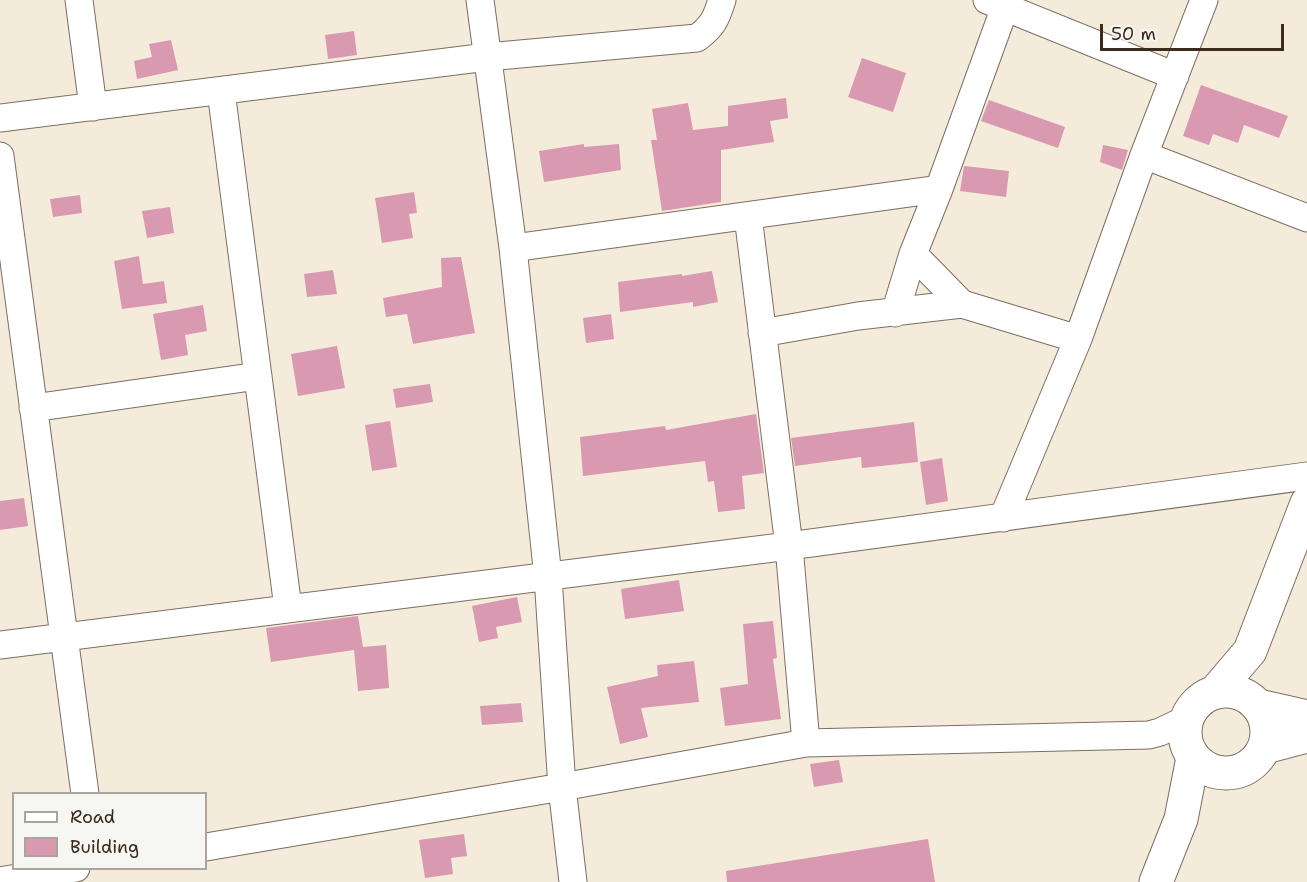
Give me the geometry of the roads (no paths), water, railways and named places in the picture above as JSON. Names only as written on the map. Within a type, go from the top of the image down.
[{"type":"main road","points":[[1215,692],[1250,651],[1307,502]]},
{"type":"main road","points":[[1189,740],[1211,771],[1222,773],[1244,769],[1253,763],[1265,747],[1268,729],[1265,717],[1256,703],[1250,651]]},
{"type":"main road","points":[[1156,882],[1181,819],[1195,704],[1204,696],[1227,690],[1239,692],[1256,703],[1307,717]]},
{"type":"main road","points":[[1265,747],[1307,736]]},
{"type":"main road","points":[[1181,819],[1204,796],[1234,772]]},
{"type":"street","points":[[80,0],[93,107]]},
{"type":"street","points":[[480,0],[513,248],[548,577],[562,788],[573,882]]},
{"type":"street","points":[[0,118],[486,57],[697,38],[710,28],[718,15],[722,0]]},
{"type":"street","points":[[1003,518],[1078,339],[1144,155],[1204,0]]},
{"type":"street","points":[[895,312],[913,254],[939,189],[996,4],[1175,76]]},
{"type":"street","points":[[221,91],[288,608]]},
{"type":"street","points":[[1144,155],[1307,218]]},
{"type":"street","points":[[0,156],[11,331],[33,408],[85,792]]},
{"type":"street","points":[[513,248],[939,189]]},
{"type":"street","points":[[748,216],[789,546],[806,744]]},
{"type":"street","points":[[913,254],[962,303]]},
{"type":"street","points":[[762,333],[858,316],[962,303],[1078,339]]},
{"type":"street","points":[[33,408],[258,376]]},
{"type":"street","points":[[0,645],[789,546],[1307,476]]},
{"type":"street","points":[[207,847],[562,788],[806,744],[1149,735],[1160,732],[1189,740]]},
{"type":"street","points":[[0,881],[64,870]]}]
